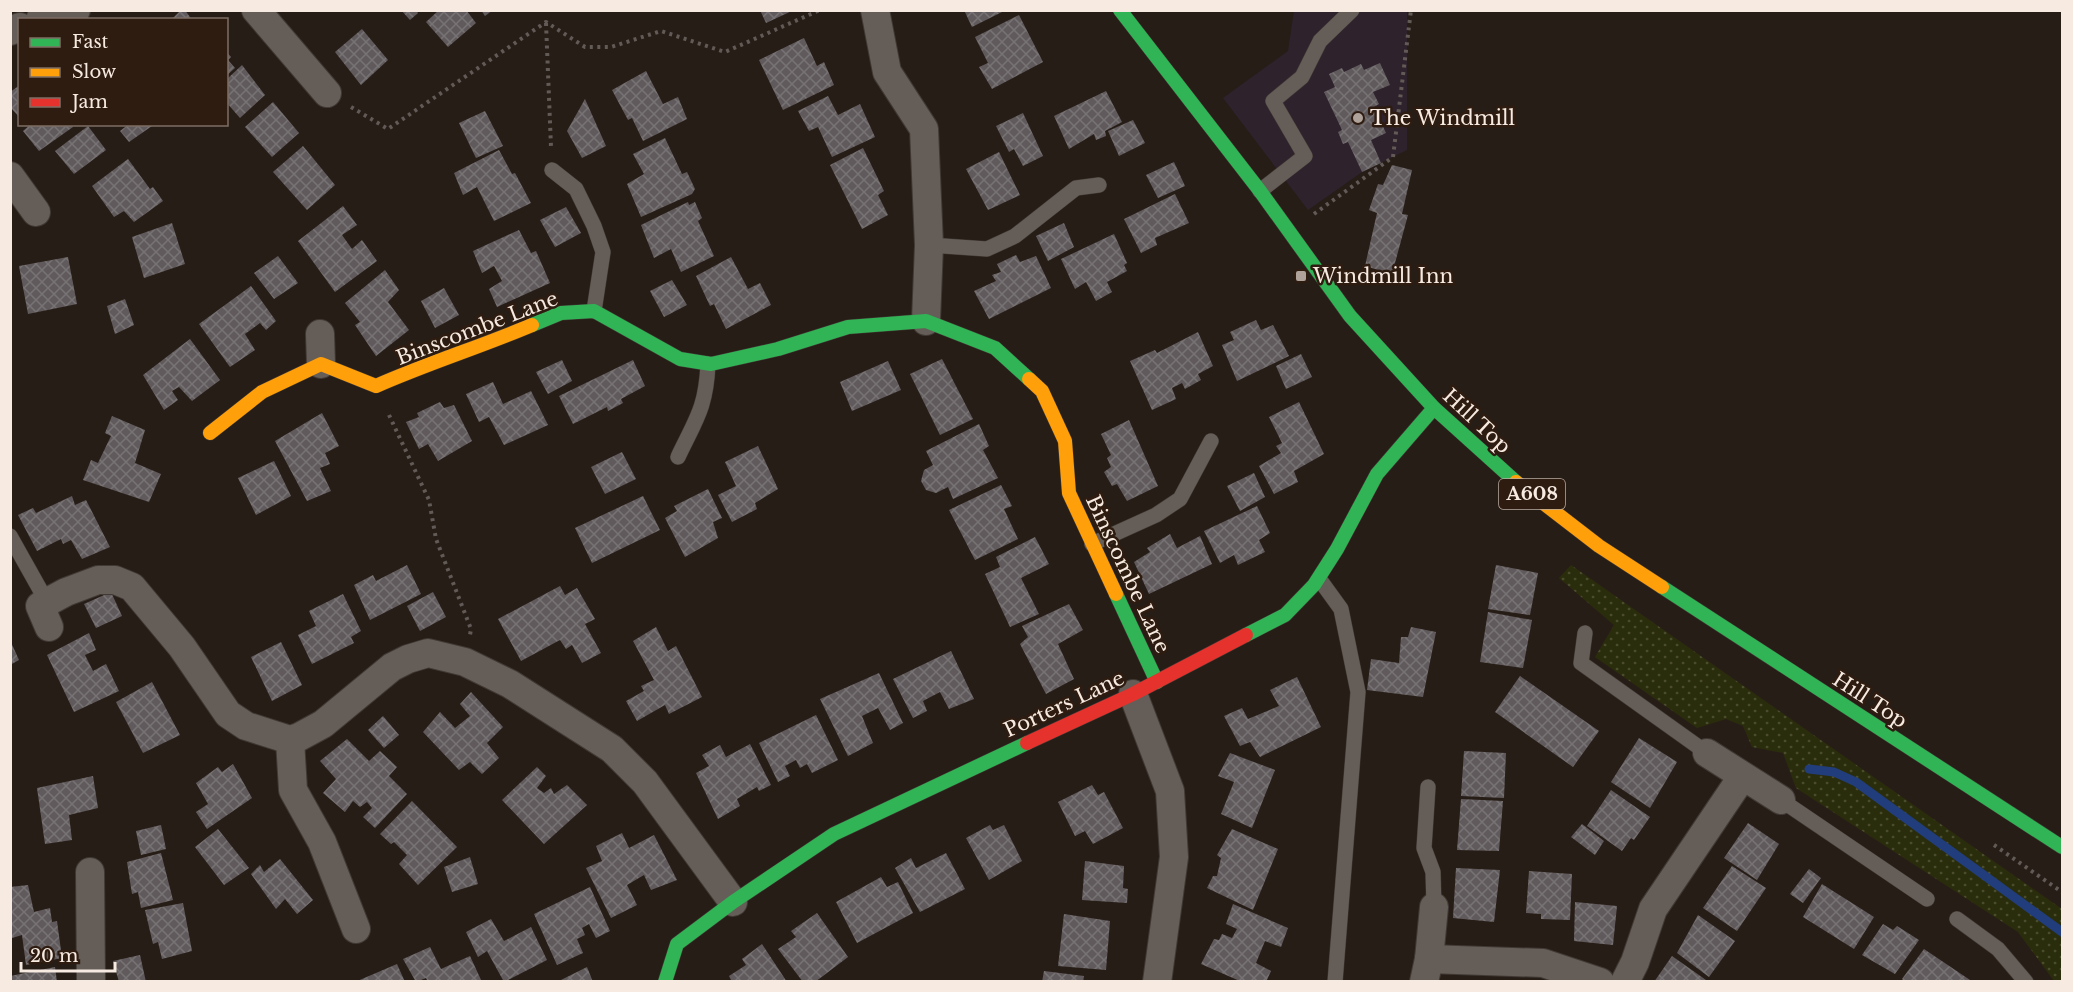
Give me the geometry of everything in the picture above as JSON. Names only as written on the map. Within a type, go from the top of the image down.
[{"type":"street","points":[[47,18],[76,10]]},
{"type":"street","points":[[256,10],[327,93]]},
{"type":"street","points":[[875,10],[887,72],[924,129],[929,246],[926,321]]},
{"type":"street","name":"Hill Top","points":[[1120,10],[1260,190],[1350,316],[1434,408],[1502,471],[1599,546],[2062,847]]},
{"type":"street","points":[[10,176],[36,212]]},
{"type":"street","name":"Binscombe Lane","points":[[376,386],[432,361],[466,353],[561,313],[594,311],[680,359],[708,364],[778,349],[848,327],[926,321],[995,348],[1042,391],[1065,441],[1069,493],[1092,544],[1144,688]]},
{"type":"street","points":[[320,334],[321,364]]},
{"type":"street","points":[[210,433],[232,411],[303,370],[321,364],[376,386]]},
{"type":"street","name":"Porters Lane","points":[[665,981],[677,944],[733,902],[834,834],[1144,688],[1286,615],[1320,580],[1379,471],[1434,408]]},
{"type":"street","points":[[48,615],[66,592],[98,580],[115,580],[132,587],[182,647],[228,714],[246,726],[290,740],[323,724],[392,667],[408,659],[429,653],[465,662],[510,684],[612,748],[645,782],[733,902]]},
{"type":"street","points":[[1144,688],[1170,790],[1174,857],[1157,981]]},
{"type":"street","points":[[290,740],[293,790],[322,843],[356,929]]},
{"type":"street","points":[[1707,753],[1781,800]]},
{"type":"street","points":[[1625,981],[1635,962],[1653,909],[1742,777]]},
{"type":"street","points":[[90,872],[91,981]]},
{"type":"street","points":[[1434,907],[1426,970],[1543,963],[1600,981]]},
{"type":"lane","points":[[1260,190],[1305,156],[1273,101],[1302,77],[1320,41],[1352,10]]},
{"type":"lane","points":[[552,170],[576,189],[594,225],[603,252],[594,311]]},
{"type":"lane","points":[[929,246],[987,249],[1015,236],[1076,188],[1099,184]]},
{"type":"lane","points":[[678,457],[702,411],[707,391],[708,364]]},
{"type":"lane","points":[[1092,544],[1156,515],[1180,499],[1211,441]]},
{"type":"lane","points":[[10,536],[48,615]]},
{"type":"lane","points":[[1320,580],[1341,609],[1358,692],[1335,981]]},
{"type":"lane","points":[[1585,633],[1581,663],[1707,753]]},
{"type":"lane","points":[[1428,787],[1424,848],[1433,872],[1434,907]]},
{"type":"lane","points":[[1781,800],[1927,898]]},
{"type":"lane","points":[[1957,919],[1998,949],[2026,981]]},
{"type":"path","points":[[546,22],[585,47],[610,47],[661,32],[725,52],[820,10]]},
{"type":"path","points":[[1289,231],[1393,157],[1411,10]]},
{"type":"path","points":[[327,93],[388,129],[546,22]]},
{"type":"path","points":[[546,22],[552,170]]},
{"type":"path","points":[[376,386],[429,501],[435,539],[471,629],[465,662]]},
{"type":"shaded area","points":[[1294,11],[1407,11],[1407,150],[1362,172],[1308,210],[1223,98],[1288,51]]},
{"type":"green space","points":[[1571,565],[2062,909],[2062,981],[2054,981],[2018,932],[1796,788],[1783,753],[1752,747],[1743,726],[1726,719],[1697,728],[1595,657],[1614,625],[1559,578]]},
{"type":"building","points":[[181,10],[185,10],[191,18],[173,18]]},
{"type":"building","points":[[401,10],[416,10],[418,13],[410,20]]},
{"type":"building","points":[[439,10],[466,10],[476,23],[448,47],[426,22]]},
{"type":"building","points":[[481,10],[493,10],[485,16]]},
{"type":"building","points":[[760,10],[794,10],[766,23]]},
{"type":"building","points":[[964,10],[1001,10],[1002,12],[972,27]]},
{"type":"building","points":[[1019,15],[1043,62],[992,89],[979,67],[988,63],[975,37]]},
{"type":"building","points":[[362,29],[388,60],[361,85],[335,52]]},
{"type":"building","points":[[804,38],[817,66],[824,62],[834,85],[783,110],[759,60]]},
{"type":"building","points":[[228,60],[235,68],[228,74]]},
{"type":"building","name":"The Windmill","points":[[1380,63],[1390,85],[1373,92],[1379,104],[1374,107],[1386,133],[1371,140],[1381,163],[1362,172],[1348,142],[1343,144],[1338,132],[1342,130],[1324,92],[1335,87],[1329,74],[1342,68],[1344,72],[1361,64],[1364,70]]},
{"type":"building","points":[[242,65],[265,95],[240,118],[228,104],[228,78]]},
{"type":"building","points":[[646,71],[663,104],[678,97],[687,119],[643,141],[632,118],[628,120],[612,90]]},
{"type":"building","points":[[18,86],[18,116],[10,107],[10,92]]},
{"type":"building","points":[[1106,91],[1122,122],[1105,131],[1106,136],[1096,140],[1094,134],[1069,149],[1054,116]]},
{"type":"building","points":[[828,96],[838,115],[860,104],[875,137],[832,157],[818,127],[809,131],[798,111]]},
{"type":"building","points":[[585,99],[606,146],[582,158],[567,131]]},
{"type":"building","points":[[273,102],[299,133],[272,157],[245,127]]},
{"type":"building","points":[[485,111],[503,146],[476,158],[459,123]]},
{"type":"building","points":[[1023,113],[1043,156],[1023,166],[1014,149],[1009,152],[996,126]]},
{"type":"building","points":[[1133,120],[1145,143],[1119,156],[1108,131]]},
{"type":"building","points":[[29,126],[73,127],[39,151],[23,131]]},
{"type":"building","points":[[88,126],[106,150],[74,174],[55,151]]},
{"type":"building","points":[[126,126],[152,126],[129,142],[120,131]]},
{"type":"building","points":[[665,138],[682,174],[687,172],[695,189],[692,194],[641,217],[627,184],[644,174],[633,154]]},
{"type":"building","points":[[303,146],[335,185],[307,210],[273,172]]},
{"type":"building","points":[[863,148],[884,191],[878,195],[888,215],[862,229],[830,165]]},
{"type":"building","points":[[499,150],[512,174],[515,173],[531,203],[494,221],[477,187],[463,195],[454,173]]},
{"type":"building","points":[[999,152],[1020,195],[988,210],[966,169]]},
{"type":"building","points":[[128,159],[150,189],[153,187],[163,201],[134,222],[124,211],[114,217],[92,186]]},
{"type":"building","points":[[1174,162],[1185,186],[1158,198],[1146,175]]},
{"type":"building","points":[[1392,165],[1412,170],[1402,214],[1408,215],[1392,274],[1365,266],[1377,213],[1369,210],[1378,184],[1383,185]]},
{"type":"building","points":[[1175,194],[1189,223],[1155,238],[1157,245],[1141,253],[1124,219]]},
{"type":"building","points":[[688,202],[689,205],[695,202],[702,218],[698,221],[714,256],[681,272],[671,249],[654,258],[641,225]]},
{"type":"building","points":[[343,206],[357,225],[342,235],[352,249],[362,240],[377,261],[335,292],[298,241]]},
{"type":"building","points":[[566,207],[581,233],[555,247],[540,220]]},
{"type":"building","points":[[172,223],[185,264],[144,278],[132,237]]},
{"type":"building","points":[[1064,223],[1074,247],[1048,261],[1036,236]]},
{"type":"building","points":[[519,230],[531,253],[536,251],[550,283],[497,307],[489,289],[502,281],[494,266],[482,273],[473,251]]},
{"type":"building","points":[[1114,234],[1127,263],[1124,265],[1127,271],[1107,282],[1112,292],[1096,301],[1086,282],[1075,289],[1061,259]]},
{"type":"building","points":[[1016,255],[1020,262],[1036,256],[1051,288],[989,319],[974,291],[996,281],[992,275],[1001,272],[997,264]]},
{"type":"building","points":[[278,256],[298,283],[274,299],[254,273]]},
{"type":"building","points":[[68,257],[77,304],[28,314],[19,266]]},
{"type":"building","points":[[731,257],[748,289],[760,283],[771,305],[726,329],[714,304],[710,306],[696,276]]},
{"type":"building","points":[[385,270],[399,290],[388,302],[409,330],[376,356],[355,325],[360,322],[345,303]]},
{"type":"building","points":[[672,280],[687,305],[664,317],[650,291]]},
{"type":"building","points":[[251,286],[276,321],[266,330],[260,323],[245,334],[255,350],[230,367],[199,324]]},
{"type":"building","points":[[444,288],[459,315],[435,328],[421,301]]},
{"type":"building","points":[[125,299],[134,325],[115,334],[107,306]]},
{"type":"building","points":[[1256,320],[1261,330],[1273,325],[1289,356],[1237,381],[1222,345],[1234,340],[1230,332]]},
{"type":"building","points":[[1198,332],[1213,366],[1198,374],[1201,380],[1185,389],[1182,383],[1172,388],[1176,399],[1152,410],[1130,361],[1155,350],[1157,353]]},
{"type":"building","points":[[190,339],[220,380],[192,401],[179,387],[172,391],[178,400],[164,410],[143,375]]},
{"type":"building","points":[[1301,354],[1312,377],[1286,389],[1276,366]]},
{"type":"building","points":[[942,359],[973,419],[940,435],[910,374]]},
{"type":"building","points":[[562,360],[572,381],[548,394],[536,372]]},
{"type":"building","points":[[633,360],[645,386],[621,399],[623,403],[608,411],[607,407],[573,424],[559,396]]},
{"type":"building","points":[[888,361],[901,390],[852,411],[840,382]]},
{"type":"building","points":[[493,382],[503,404],[531,391],[548,425],[504,445],[489,417],[479,422],[466,394]]},
{"type":"building","points":[[440,402],[444,408],[454,405],[472,441],[438,461],[428,444],[419,449],[406,422],[419,417],[417,413]]},
{"type":"building","points":[[1299,402],[1324,454],[1294,471],[1298,482],[1274,494],[1259,466],[1281,453],[1276,446],[1282,443],[1269,417]]},
{"type":"building","points":[[322,413],[339,446],[325,453],[330,464],[320,468],[331,491],[307,501],[275,441]]},
{"type":"building","points":[[112,416],[145,430],[135,463],[161,474],[149,502],[83,480],[91,460],[98,463],[111,436],[105,433]]},
{"type":"building","points":[[1129,420],[1158,486],[1127,501],[1117,484],[1112,486],[1104,472],[1111,467],[1107,458],[1111,455],[1101,434]]},
{"type":"building","points":[[979,424],[989,446],[983,450],[998,478],[953,499],[948,487],[936,493],[926,490],[921,481],[924,470],[933,465],[926,451]]},
{"type":"building","points":[[758,446],[778,489],[755,503],[757,509],[732,522],[718,495],[736,486],[725,462]]},
{"type":"building","points":[[622,452],[636,479],[605,494],[591,467]]},
{"type":"building","points":[[274,461],[291,496],[256,515],[238,478]]},
{"type":"building","points":[[1254,473],[1265,497],[1240,511],[1227,486]]},
{"type":"building","points":[[1001,485],[1012,506],[1004,509],[1018,539],[975,560],[949,510]]},
{"type":"building","points":[[708,489],[722,518],[713,522],[718,538],[685,557],[665,518],[677,511],[674,506]]},
{"type":"building","points":[[72,496],[75,505],[86,500],[110,547],[82,559],[71,540],[63,544],[61,539],[37,551],[18,515],[33,508],[36,513]]},
{"type":"building","points":[[643,496],[660,530],[592,563],[575,528]]},
{"type":"building","points":[[1257,506],[1270,533],[1259,540],[1265,552],[1238,565],[1234,555],[1220,563],[1204,531]]},
{"type":"building","points":[[1170,534],[1177,548],[1200,536],[1212,564],[1149,594],[1134,562],[1150,552],[1147,548]]},
{"type":"building","points":[[1035,537],[1049,564],[1021,578],[1039,614],[1010,627],[985,574],[1000,567],[996,557]]},
{"type":"building","points":[[407,565],[421,594],[370,620],[354,585],[373,575],[376,581]]},
{"type":"building","points":[[1496,565],[1538,573],[1530,615],[1488,609]]},
{"type":"building","points":[[560,586],[565,595],[577,588],[595,619],[585,624],[601,653],[582,663],[572,645],[566,649],[560,640],[521,661],[498,619]]},
{"type":"building","points":[[111,592],[122,616],[96,628],[84,604]]},
{"type":"building","points":[[433,592],[446,617],[420,631],[407,606]]},
{"type":"building","points":[[343,594],[361,631],[351,637],[354,643],[312,664],[298,635],[316,626],[309,611]]},
{"type":"building","points":[[1069,604],[1083,630],[1058,644],[1074,679],[1046,694],[1020,644],[1028,637],[1022,626]]},
{"type":"building","points":[[1488,612],[1532,620],[1523,668],[1480,662]]},
{"type":"building","points":[[656,627],[668,651],[676,646],[702,697],[669,714],[665,705],[637,721],[626,701],[644,691],[641,686],[654,680],[633,641]]},
{"type":"building","points":[[1411,627],[1436,632],[1423,697],[1367,690],[1371,659],[1399,663],[1401,637],[1408,637]]},
{"type":"building","points":[[89,633],[96,650],[85,655],[93,671],[106,664],[119,691],[74,712],[47,655]]},
{"type":"building","points":[[10,640],[19,660],[10,665]]},
{"type":"building","points":[[281,642],[302,685],[272,701],[251,657]]},
{"type":"building","points":[[951,651],[974,699],[949,709],[940,692],[923,701],[927,711],[913,718],[893,679]]},
{"type":"building","points":[[879,673],[903,723],[890,730],[878,708],[862,716],[873,743],[848,756],[820,699]]},
{"type":"building","points":[[1520,676],[1599,731],[1573,767],[1495,712]]},
{"type":"building","points":[[1297,677],[1321,727],[1260,757],[1250,742],[1240,746],[1224,716],[1242,708],[1248,719],[1279,706],[1270,690]]},
{"type":"building","points":[[152,682],[180,735],[143,753],[116,702]]},
{"type":"building","points":[[471,692],[503,727],[487,743],[499,758],[482,774],[470,762],[459,770],[423,732],[440,712],[455,728],[470,716],[460,704]]},
{"type":"building","points":[[816,715],[838,760],[812,773],[807,764],[800,768],[796,760],[785,766],[790,776],[778,782],[759,743]]},
{"type":"building","points":[[383,716],[399,735],[384,748],[368,730]]},
{"type":"building","points":[[1639,738],[1677,762],[1650,808],[1611,782]]},
{"type":"building","points":[[347,739],[369,761],[380,751],[397,767],[389,776],[407,794],[375,828],[363,817],[372,808],[367,802],[360,807],[353,801],[345,812],[323,793],[336,779],[320,761]]},
{"type":"building","points":[[750,744],[771,785],[759,791],[757,787],[737,799],[740,806],[718,819],[696,773],[709,766],[702,755],[720,745],[726,757]]},
{"type":"building","points":[[1464,751],[1506,753],[1504,798],[1461,796]]},
{"type":"building","points":[[1230,753],[1275,770],[1252,828],[1221,814],[1234,782],[1218,776]]},
{"type":"building","points":[[233,764],[252,798],[207,829],[196,812],[208,804],[196,783],[218,767],[222,772]]},
{"type":"building","points":[[537,767],[546,776],[537,788],[544,793],[551,788],[554,794],[567,785],[587,805],[544,844],[502,800]]},
{"type":"building","points":[[93,776],[98,808],[69,815],[72,840],[45,844],[37,788]]},
{"type":"building","points":[[1092,785],[1098,795],[1104,792],[1123,828],[1093,844],[1085,831],[1075,836],[1058,802]]},
{"type":"building","points":[[1611,790],[1650,817],[1634,840],[1631,838],[1622,851],[1587,826]]},
{"type":"building","points":[[1461,799],[1503,801],[1499,851],[1457,850]]},
{"type":"building","points":[[412,801],[457,847],[418,885],[399,864],[407,855],[394,842],[391,844],[380,834]]},
{"type":"building","points":[[1748,823],[1779,844],[1757,880],[1724,858]]},
{"type":"building","points":[[1582,824],[1604,841],[1595,855],[1571,837]]},
{"type":"building","points":[[161,825],[166,849],[141,855],[136,831]]},
{"type":"building","points":[[990,825],[993,830],[1004,825],[1022,861],[989,880],[966,838]]},
{"type":"building","points":[[218,829],[249,868],[224,885],[195,847]]},
{"type":"building","points":[[1232,829],[1278,849],[1253,910],[1207,888],[1213,876],[1217,876],[1221,858],[1217,855]]},
{"type":"building","points":[[622,833],[629,848],[654,835],[677,880],[651,890],[644,875],[627,885],[637,905],[611,918],[586,868],[602,861],[596,846]]},
{"type":"building","points":[[161,853],[173,900],[141,908],[138,892],[132,894],[127,862]]},
{"type":"building","points":[[946,853],[965,889],[920,912],[895,868],[911,858],[916,868]]},
{"type":"building","points":[[470,857],[478,884],[452,892],[444,867]]},
{"type":"building","points":[[280,859],[313,900],[297,914],[285,899],[276,909],[251,874],[260,865],[264,872]]},
{"type":"building","points":[[1085,861],[1124,866],[1123,888],[1128,889],[1127,903],[1082,900]]},
{"type":"building","points":[[1732,866],[1766,888],[1737,931],[1703,908]]},
{"type":"building","points":[[1456,868],[1500,870],[1494,922],[1453,918]]},
{"type":"building","points":[[1809,869],[1821,878],[1803,903],[1790,894]]},
{"type":"building","points":[[1529,871],[1572,874],[1570,920],[1541,919],[1541,914],[1526,913]]},
{"type":"building","points":[[881,877],[887,887],[898,882],[913,913],[857,943],[836,902]]},
{"type":"building","points":[[1822,884],[1874,917],[1854,949],[1803,917]]},
{"type":"building","points":[[28,885],[34,912],[50,908],[52,922],[57,921],[62,958],[26,965],[22,935],[12,938],[10,887]]},
{"type":"building","points":[[590,887],[610,931],[596,938],[589,924],[582,928],[585,935],[577,939],[583,953],[557,965],[534,914]]},
{"type":"building","points":[[1575,902],[1617,906],[1613,945],[1574,941]]},
{"type":"building","points":[[183,903],[192,951],[162,959],[158,942],[153,944],[145,910]]},
{"type":"building","points":[[1233,904],[1288,928],[1281,947],[1265,941],[1256,963],[1271,971],[1266,982],[1242,982],[1201,964],[1214,939],[1219,940],[1222,934],[1232,938],[1237,929],[1226,924]]},
{"type":"building","points":[[817,913],[848,957],[815,982],[803,982],[778,949],[796,937],[791,931]]},
{"type":"building","points":[[1064,914],[1110,921],[1106,970],[1058,966]]},
{"type":"building","points":[[1698,915],[1735,941],[1709,977],[1677,953]]},
{"type":"building","points":[[491,919],[504,941],[531,927],[547,960],[504,982],[487,951],[478,957],[466,932]]},
{"type":"building","points":[[1883,924],[1893,930],[1897,926],[1919,940],[1895,974],[1862,955]]},
{"type":"building","points":[[762,944],[787,982],[732,982],[729,976],[746,965],[742,959]]},
{"type":"building","points":[[430,947],[441,969],[470,956],[482,982],[428,982],[426,978],[416,982],[403,959]]},
{"type":"building","points":[[1924,949],[1973,982],[1905,982],[1902,979]]},
{"type":"building","points":[[140,955],[146,982],[119,982],[113,961]]},
{"type":"building","points":[[1672,956],[1706,980],[1654,982]]},
{"type":"building","points":[[397,964],[405,982],[355,982]]},
{"type":"building","points":[[55,967],[57,982],[10,982],[10,976]]},
{"type":"building","points":[[587,967],[593,982],[557,982]]},
{"type":"building","points":[[1044,971],[1084,976],[1083,982],[1042,982]]},
{"type":"waterway","points":[[1809,769],[1834,772],[1856,782],[2062,932]]},
{"type":"traffic: fast","points":[[1120,10],[1260,191],[1350,316],[1434,408],[1516,482]]},
{"type":"traffic: fast","points":[[532,325],[561,313],[594,311],[680,359],[711,364],[778,349],[848,327],[926,321],[995,348],[1029,379]]},
{"type":"traffic: fast","points":[[1246,635],[1285,615],[1314,585],[1337,549],[1377,474],[1434,408]]},
{"type":"traffic: fast","points":[[1662,587],[2062,847]]},
{"type":"traffic: fast","points":[[1116,594],[1157,682]]},
{"type":"traffic: fast","points":[[665,982],[677,944],[733,902],[834,834],[1027,743]]},
{"type":"traffic: slow","points":[[210,433],[262,392],[321,364],[376,386],[532,325]]},
{"type":"traffic: slow","points":[[1029,379],[1042,391],[1065,441],[1069,493],[1116,594]]},
{"type":"traffic: slow","points":[[1516,482],[1599,546],[1662,587]]},
{"type":"traffic: jam","points":[[1027,743],[1133,694],[1246,635]]},
{"type":"place","name":"The Windmill","points":[[1358,118]]},
{"type":"place","name":"Windmill Inn","points":[[1301,276]]}]
